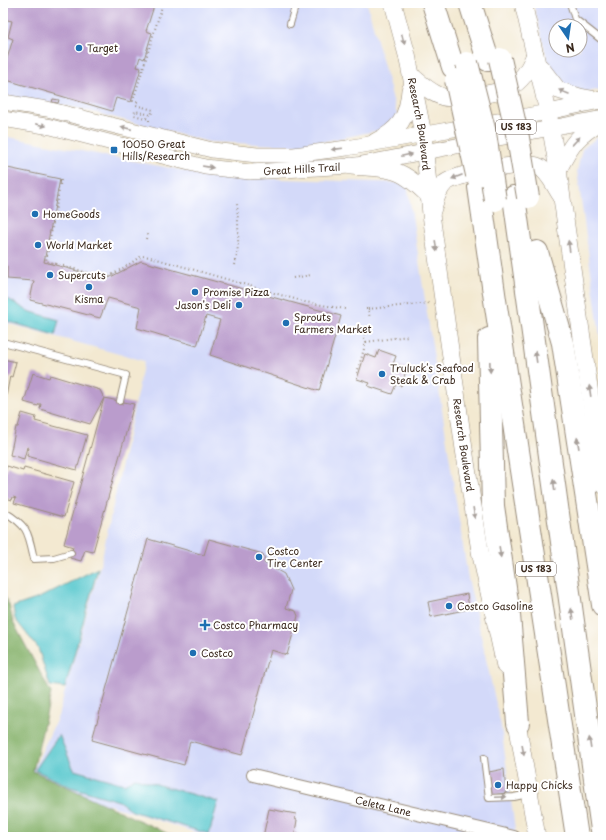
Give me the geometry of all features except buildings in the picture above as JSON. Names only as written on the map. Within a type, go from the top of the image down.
[{"type":"highway","name":"US 183","points":[[433,3],[477,62],[518,138],[505,199],[495,300],[577,837]]},
{"type":"highway","points":[[448,3],[477,62]]},
{"type":"highway","points":[[470,3],[477,62]]},
{"type":"highway","name":"US 183","points":[[483,3],[470,139],[538,252],[603,735]]},
{"type":"highway","points":[[505,199],[585,837]]},
{"type":"highway","points":[[505,199],[602,837]]},
{"type":"highway","points":[[538,252],[563,343],[603,605]]},
{"type":"highway","points":[[495,300],[489,338],[493,506],[509,615],[518,723]]},
{"type":"main road","name":"Research Boulevard","points":[[393,3],[412,76],[423,134],[431,214],[480,551],[518,723],[537,837]]},
{"type":"main road","points":[[518,3],[528,24]]},
{"type":"main road","points":[[523,3],[548,112],[558,170],[603,485]]},
{"type":"main road","points":[[412,76],[434,93],[444,98],[480,95],[509,89],[520,81],[536,58]]},
{"type":"main road","points":[[536,58],[558,90],[580,97],[603,101]]},
{"type":"main road","points":[[375,142],[390,134],[406,114],[409,104],[412,76]]},
{"type":"main road","points":[[558,170],[571,146],[582,133],[603,119]]},
{"type":"main road","points":[[431,214],[437,194],[444,184],[457,176],[521,164],[537,166],[544,171],[562,198]]},
{"type":"main road","points":[[351,166],[398,171],[410,178],[429,196]]},
{"type":"street","name":"Great Hills Trail","points":[[3,119],[50,127],[150,139],[212,150],[257,155],[294,154],[423,134],[603,101]]},
{"type":"street","name":"Great Hills Trail","points":[[3,102],[47,109],[150,139],[205,167],[250,172],[351,166],[603,119]]},
{"type":"street","name":"Celeta Lane","points":[[253,775],[514,837]]},
{"type":"lane","points":[[290,24],[296,3]]},
{"type":"lane","points":[[570,3],[575,19],[603,41]]},
{"type":"lane","points":[[3,342],[126,375],[120,401]]},
{"type":"lane","points":[[3,510],[16,518],[26,527],[34,559],[54,558],[71,553]]},
{"type":"lane","points":[[484,758],[489,798],[514,797],[530,793]]},
{"type":"path","points":[[150,139],[149,119],[134,115],[135,111],[151,115],[153,110],[136,105],[137,102],[133,101],[162,3]]},
{"type":"path","points":[[61,180],[46,262],[107,278],[142,256],[150,257],[305,302],[345,309]]},
{"type":"path","points":[[235,265],[238,256],[239,223],[236,213],[237,203]]},
{"type":"path","points":[[146,239],[148,232]]},
{"type":"path","points":[[294,278],[311,275]]},
{"type":"path","points":[[370,318],[367,309],[433,302]]},
{"type":"path","points":[[357,373],[366,342],[364,339],[365,333]]},
{"type":"path","points":[[366,342],[408,336]]},
{"type":"shaded area","points":[[3,3],[367,3],[400,126],[302,146],[209,142],[77,108],[3,96]]},
{"type":"shaded area","points":[[533,3],[603,3],[603,89],[557,98]]},
{"type":"shaded area","points":[[603,133],[603,358],[577,171],[582,149]]},
{"type":"shaded area","points":[[3,136],[217,177],[407,183],[468,578],[501,726],[516,837],[199,837],[200,834],[97,801],[33,771],[58,716],[101,562],[144,361],[3,322]]},
{"type":"green space","points":[[3,593],[9,605],[13,622],[51,693],[33,771],[175,837],[3,837]]},
{"type":"water","points":[[3,296],[28,311],[59,320],[55,335],[3,320]]},
{"type":"water","points":[[98,568],[65,688],[50,686],[38,648],[15,619],[13,607],[39,598]]},
{"type":"water","points":[[59,735],[74,770],[124,784],[135,778],[218,802],[209,834],[132,811],[119,801],[71,787],[35,770]]},
{"type":"place","name":"Target","points":[[79,48]]},
{"type":"place","name":"10050 Great Hills/Research","points":[[114,150]]},
{"type":"place","name":"HomeGoods","points":[[35,214]]},
{"type":"place","name":"World Market","points":[[38,245]]},
{"type":"place","name":"Supercuts","points":[[50,275]]},
{"type":"place","name":"Kisma","points":[[89,287]]},
{"type":"place","name":"Promise Pizza","points":[[195,292]]},
{"type":"place","name":"Jason's Deli","points":[[239,305]]},
{"type":"place","name":"Sprouts Farmers Market","points":[[286,323]]},
{"type":"place","name":"Truluck's Seafood Steak & Crab","points":[[382,374]]},
{"type":"place","name":"Costco Tire Center","points":[[259,557]]},
{"type":"place","name":"Costco Gasoline","points":[[449,606]]},
{"type":"place","name":"Costco Pharmacy","points":[[205,625]]},
{"type":"place","name":"Costco","points":[[193,653]]},
{"type":"place","name":"Happy Chicks","points":[[498,785]]}]
